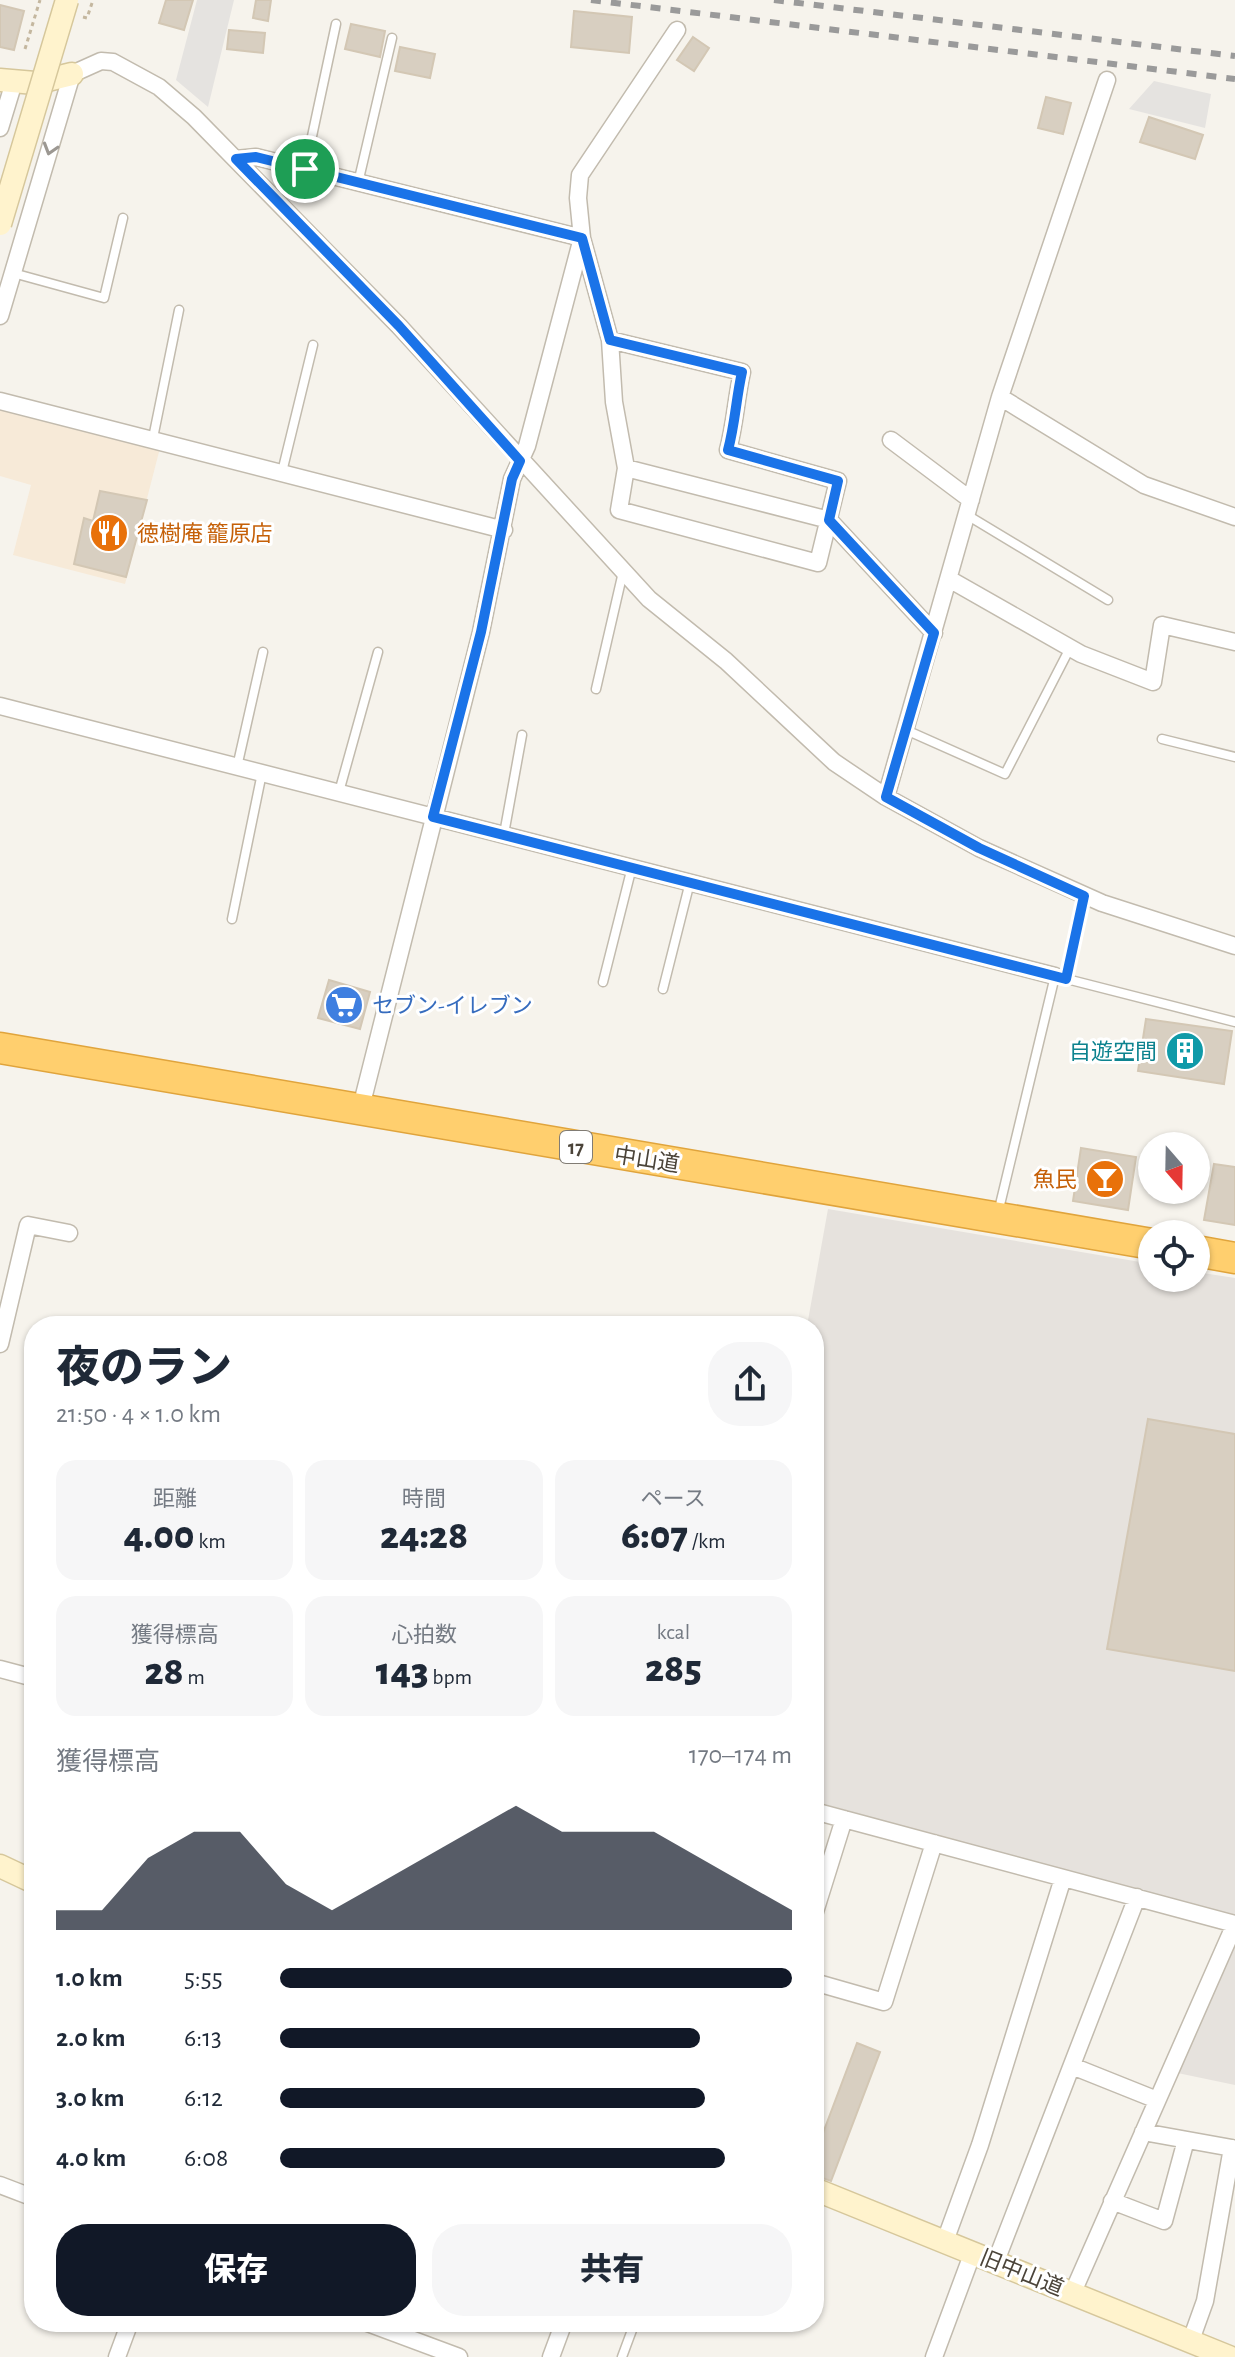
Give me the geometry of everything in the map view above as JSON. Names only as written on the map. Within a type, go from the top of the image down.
[{"type":"highway","name":"中山道","points":[[0,1048],[1138,1242]]},
{"type":"highway","points":[[1210,1254],[1235,1258]]},
{"type":"main road","points":[[0,224],[68,0]]},
{"type":"main road","points":[[7,81],[44,81],[72,74]]},
{"type":"main road","points":[[0,1866],[24,1877]]},
{"type":"main road","name":"旧中山道","points":[[824,2193],[1229,2357]]},
{"type":"street","points":[[610,340],[742,372],[733,410],[736,423],[728,450],[838,481],[818,563],[619,510],[626,468],[614,402],[610,340],[582,238],[578,198],[580,175],[677,30]]},
{"type":"street","points":[[0,316],[72,74],[101,61],[129,70],[177,102],[236,159],[389,317],[666,615],[726,661],[834,762],[886,797],[979,848],[1084,896],[1235,946]]},
{"type":"street","points":[[886,797],[1000,397],[1107,80]]},
{"type":"street","points":[[0,128],[7,81]]},
{"type":"street","points":[[236,159],[256,157],[582,238]]},
{"type":"street","points":[[360,1111],[504,530],[512,479],[520,461],[582,238]]},
{"type":"street","points":[[1000,397],[1144,485],[1235,517]]},
{"type":"street","points":[[0,401],[504,530]]},
{"type":"street","points":[[891,440],[969,507]]},
{"type":"street","points":[[626,468],[829,520],[934,633]]},
{"type":"street","points":[[949,579],[1070,648],[1153,682],[1162,625],[1235,642]]},
{"type":"street","points":[[0,706],[1060,977]]},
{"type":"street","points":[[0,1344],[2,1324],[28,1225],[69,1233]]},
{"type":"street","points":[[0,1669],[24,1675]]},
{"type":"street","points":[[824,1814],[1235,1924],[1073,2292]]},
{"type":"street","points":[[824,1883],[844,1819]]},
{"type":"street","points":[[824,1985],[884,2002],[934,1843]]},
{"type":"street","points":[[945,2241],[980,2145],[1063,1878]]},
{"type":"street","points":[[996,2261],[1137,1897]]},
{"type":"street","points":[[1072,2066],[1157,2100]]},
{"type":"street","points":[[1143,2132],[1233,2149],[1205,2301],[1191,2340]]},
{"type":"street","points":[[1112,2201],[1164,2221],[1186,2140]]},
{"type":"street","points":[[0,2185],[24,2194]]},
{"type":"street","points":[[934,2357],[973,2252]]},
{"type":"street","points":[[117,2357],[126,2332]]},
{"type":"street","points":[[392,2332],[459,2357]]},
{"type":"street","points":[[551,2357],[560,2332]]},
{"type":"street","points":[[1229,2357],[1235,2346]]},
{"type":"lane","points":[[44,81],[68,0]]},
{"type":"lane","points":[[305,169],[336,24]]},
{"type":"lane","points":[[358,183],[392,38]]},
{"type":"lane","points":[[13,273],[104,298],[123,218]]},
{"type":"lane","points":[[153,438],[179,310]]},
{"type":"lane","points":[[282,472],[313,345]]},
{"type":"lane","points":[[969,507],[1108,600]]},
{"type":"lane","points":[[596,689],[623,571]]},
{"type":"lane","points":[[906,730],[1005,774],[1070,648]]},
{"type":"lane","points":[[236,767],[263,652]]},
{"type":"lane","points":[[339,793],[378,652]]},
{"type":"lane","points":[[504,834],[522,735]]},
{"type":"lane","points":[[1162,739],[1235,757]]},
{"type":"lane","points":[[232,919],[262,773]]},
{"type":"lane","points":[[603,982],[632,867]]},
{"type":"lane","points":[[663,989],[690,882]]},
{"type":"lane","points":[[997,1217],[1084,896]]},
{"type":"lane","points":[[1060,977],[1235,1022]]},
{"type":"lane","points":[[622,2357],[631,2332]]},
{"type":"path","points":[[25,49],[40,0]]},
{"type":"path","points":[[88,16],[93,0]]},
{"type":"shaded area","points":[[197,0],[234,0],[208,107],[176,80]]},
{"type":"shaded area","points":[[1154,81],[1211,94],[1205,128],[1129,109]]},
{"type":"shaded area","points":[[0,406],[160,448],[125,584],[13,555],[31,485],[0,476]]},
{"type":"shaded area","points":[[828,1209],[1138,1262],[1138,1292],[1210,1292],[1210,1274],[1235,1278],[1235,1920],[824,1804],[824,1316],[809,1316]]},
{"type":"shaded area","points":[[1235,1922],[1235,2085],[1168,2071]]},
{"type":"building","points":[[166,0],[193,0],[184,30],[159,23]]},
{"type":"building","points":[[256,0],[271,0],[268,21],[253,18]]},
{"type":"building","points":[[0,5],[24,11],[14,50],[0,47]]},
{"type":"building","points":[[574,11],[632,17],[629,53],[571,47]]},
{"type":"building","points":[[351,24],[385,31],[380,57],[345,49]]},
{"type":"building","points":[[229,30],[265,33],[263,53],[227,49]]},
{"type":"building","points":[[693,37],[709,48],[694,71],[677,60]]},
{"type":"building","points":[[400,47],[435,54],[430,78],[395,71]]},
{"type":"building","points":[[1046,97],[1071,103],[1063,134],[1038,128]]},
{"type":"building","points":[[1149,117],[1203,135],[1195,159],[1140,142]]},
{"type":"building","name":"徳樹庵 籠原店","points":[[100,491],[147,500],[126,577],[74,564],[84,518],[93,521]]},
{"type":"building","name":"セブン-イレブン","points":[[329,980],[370,992],[360,1029],[318,1018]]},
{"type":"building","name":"自遊空間","points":[[1146,1019],[1232,1031],[1224,1084],[1138,1071]]},
{"type":"building","name":"魚民","points":[[1081,1148],[1136,1157],[1128,1210],[1073,1201]]},
{"type":"building","points":[[1214,1164],[1235,1167],[1235,1225],[1204,1220],[1207,1204],[1210,1204]]},
{"type":"building","points":[[1148,1419],[1235,1434],[1235,1671],[1107,1649]]},
{"type":"building","points":[[857,2043],[880,2052],[831,2181],[824,2179],[824,2130]]},
{"type":"railway","points":[[591,0],[1235,79]]},
{"type":"railway","points":[[774,0],[1235,56]]},
{"type":"place","name":"徳樹庵 籠原店","points":[[109,533]]},
{"type":"place","name":"セブン-イレブン","points":[[344,1005]]},
{"type":"place","name":"自遊空間","points":[[1185,1051]]},
{"type":"place","name":"魚民","points":[[1105,1179]]},
{"type":"route","points":[[256,157],[305,169],[582,238],[610,340],[742,372],[733,410],[736,423],[728,450],[838,481],[829,520],[934,633],[886,797],[979,848],[1084,896],[1066,979],[433,817],[481,632],[512,479],[520,461],[399,326],[236,159],[256,157]]}]
